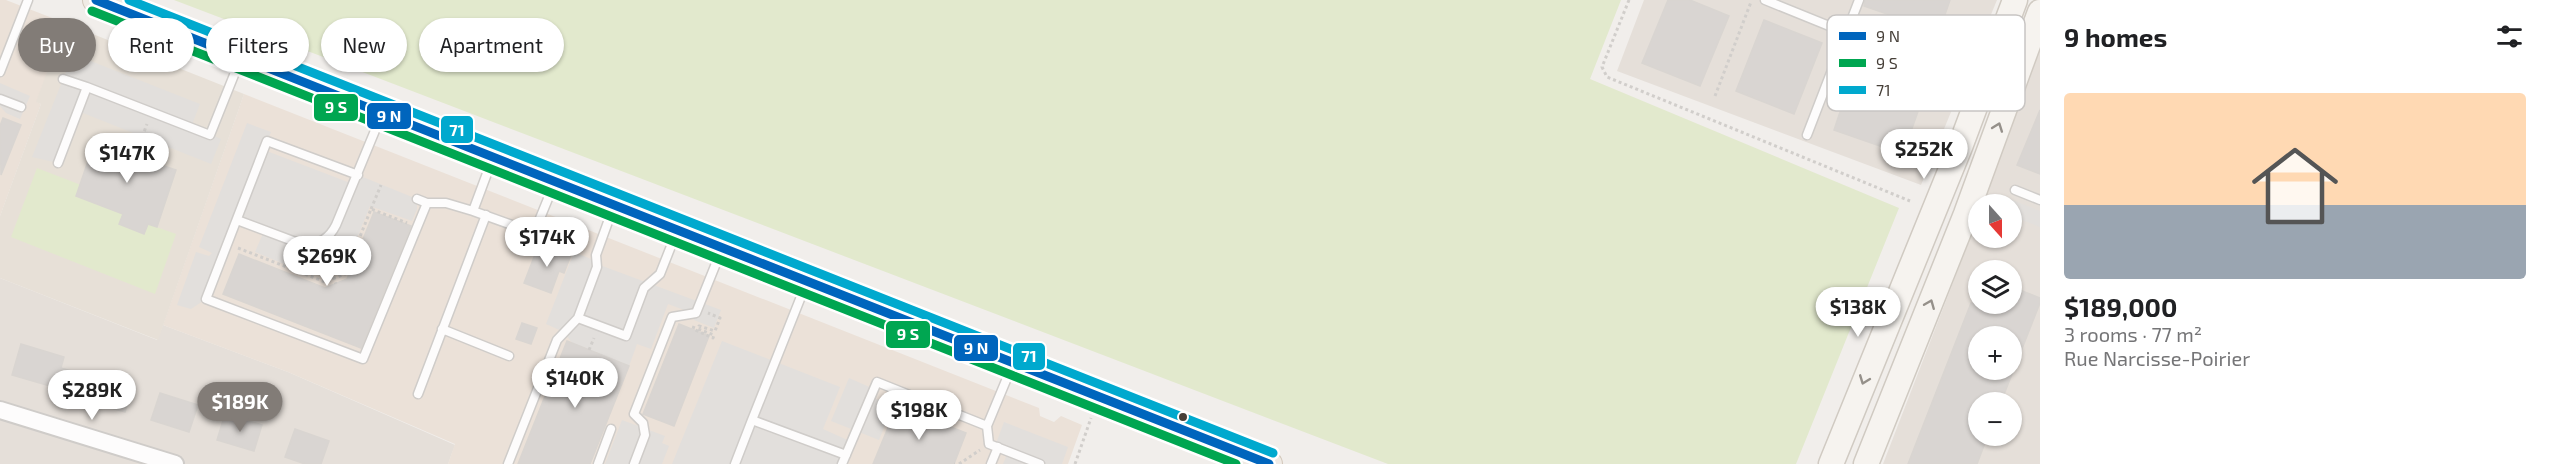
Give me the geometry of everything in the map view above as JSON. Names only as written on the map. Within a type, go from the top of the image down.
[{"type":"main road","points":[[96,0],[206,44]]},
{"type":"main road","points":[[277,72],[1269,464]]},
{"type":"street","points":[[2009,15],[2015,0]]},
{"type":"street","points":[[2025,53],[2040,12]]},
{"type":"street","points":[[1831,464],[1973,111]]},
{"type":"street","points":[[1866,464],[1966,214],[2004,111]]},
{"type":"street","points":[[0,410],[175,464]]},
{"type":"lane","points":[[0,72],[28,0]]},
{"type":"lane","points":[[1765,0],[1827,25]]},
{"type":"lane","points":[[1853,15],[1859,0]]},
{"type":"lane","points":[[63,79],[210,135],[235,72]]},
{"type":"lane","points":[[1807,135],[1827,83]]},
{"type":"lane","points":[[58,163],[87,87]]},
{"type":"lane","points":[[0,99],[21,107]]},
{"type":"lane","points":[[237,220],[296,242],[317,243],[333,230],[358,175],[382,113]]},
{"type":"lane","points":[[358,175],[267,141],[206,299],[363,360],[427,203]]},
{"type":"lane","points":[[473,211],[493,157]]},
{"type":"lane","points":[[417,199],[427,203],[446,203],[534,233],[555,181]]},
{"type":"lane","points":[[2015,190],[2040,200]]},
{"type":"lane","points":[[508,464],[557,340],[578,318],[597,267],[596,255],[614,205]]},
{"type":"lane","points":[[418,394],[486,215]]},
{"type":"lane","points":[[578,318],[626,336],[644,288],[660,274],[677,230]]},
{"type":"lane","points":[[634,464],[645,435],[643,423],[634,414],[672,317],[696,313],[722,248]]},
{"type":"lane","points":[[735,464],[807,281]]},
{"type":"lane","points":[[442,329],[509,356]]},
{"type":"lane","points":[[991,464],[994,446],[987,426],[1013,363]]},
{"type":"lane","points":[[752,420],[844,460],[877,382],[987,426]]},
{"type":"lane","points":[[598,464],[611,429]]},
{"type":"lane","points":[[994,446],[1040,464]]},
{"type":"path","points":[[1629,0],[1602,67],[1607,77],[1910,201]]},
{"type":"path","points":[[1716,96],[1752,0]]},
{"type":"path","points":[[138,148],[142,136]]},
{"type":"path","points":[[371,209],[381,185]]},
{"type":"path","points":[[554,249],[557,241]]},
{"type":"path","points":[[317,243],[336,284]]},
{"type":"path","points":[[693,329],[713,338],[714,335],[698,329],[699,326],[715,332],[720,318]]},
{"type":"path","points":[[1075,464],[1088,424]]},
{"type":"path","points":[[959,464],[994,446]]},
{"type":"shaded area","points":[[0,0],[6,0],[52,18],[18,18],[18,72],[48,72],[37,102],[41,104],[0,216]]},
{"type":"shaded area","points":[[1644,0],[1997,0],[1991,15],[1827,15],[1827,111],[1951,111],[1921,185],[1617,71]]},
{"type":"shaded area","points":[[96,35],[108,40],[108,72],[189,72],[244,94],[158,340],[0,278],[0,216],[41,104],[36,102],[47,72],[96,72]]},
{"type":"shaded area","points":[[2040,48],[2040,464],[1883,464],[1968,244],[1968,248],[2022,248],[2022,194],[1987,194],[2017,111],[2025,111],[2025,89]]},
{"type":"shaded area","points":[[96,63],[108,68],[108,72],[119,72],[200,104],[191,127],[221,139],[211,164],[78,111],[58,163],[32,157],[66,72],[96,72]]},
{"type":"shaded area","points":[[0,83],[30,96],[20,119],[6,113],[0,106]]},
{"type":"shaded area","points":[[244,94],[1039,408],[1040,416],[1054,422],[1061,416],[1082,425],[1068,464],[448,464],[455,444],[288,372],[163,325]]},
{"type":"shaded area","points":[[247,123],[271,132],[264,150],[353,184],[358,175],[417,199],[417,209],[412,221],[370,206],[347,263],[333,257],[319,262],[313,276],[255,252],[264,231],[237,221],[206,299],[191,309],[177,305],[196,252],[209,256],[212,253],[199,247]]},
{"type":"shaded area","points":[[2022,204],[2040,211],[2040,227],[2022,220]]},
{"type":"shaded area","points":[[574,252],[596,261],[597,264],[721,310],[714,328],[694,320],[692,313],[668,304],[651,349],[637,344],[629,366],[572,343],[564,332],[546,324]]},
{"type":"shaded area","points":[[0,278],[157,340],[163,325],[288,372],[455,445],[448,464],[0,464]]},
{"type":"shaded area","points":[[722,341],[840,387],[823,429],[852,442],[842,464],[672,464]]},
{"type":"shaded area","points":[[849,378],[874,389],[871,397],[893,405],[879,440],[831,421]]},
{"type":"shaded area","points":[[622,420],[665,436],[662,443],[669,446],[662,464],[605,464]]},
{"type":"shaded area","points":[[1004,422],[1068,447],[1062,464],[1003,464],[1008,452],[995,446]]},
{"type":"green space","points":[[174,0],[1621,0],[1590,79],[1899,208],[1796,464],[1388,464],[362,72],[407,72],[407,18],[321,18],[321,56],[309,52],[309,18],[221,18]]},
{"type":"green space","points":[[37,168],[81,185],[77,196],[123,214],[119,224],[144,234],[148,224],[176,234],[155,294],[11,237]]},
{"type":"building","points":[[1668,0],[1690,0],[1729,16],[1700,86],[1642,63]]},
{"type":"building","points":[[1865,0],[1950,0],[1945,15],[1890,15],[1864,6]]},
{"type":"building","points":[[1764,20],[1822,43],[1794,114],[1736,91]]},
{"type":"building","points":[[2040,110],[2040,174],[2017,165]]},
{"type":"building","points":[[1840,111],[1918,111],[1903,154],[1834,130]]},
{"type":"building","points":[[3,118],[21,125],[1,175],[0,126]]},
{"type":"building","points":[[96,138],[127,148],[128,144],[147,152],[145,155],[159,160],[158,164],[176,170],[157,227],[148,224],[144,234],[119,224],[123,214],[76,196]]},
{"type":"building","points":[[374,212],[411,226],[361,348],[223,294],[239,254],[325,288],[347,279]]},
{"type":"building","points":[[539,244],[571,255],[564,273],[559,271],[551,293],[524,283]]},
{"type":"building","points":[[2022,291],[2040,298],[2022,349],[2022,326],[1968,326],[1968,380],[2010,380],[2005,392],[1968,392],[1968,446],[1984,446],[1977,464],[1908,464],[1968,311],[1968,314],[2022,314]]},
{"type":"building","points":[[522,323],[537,328],[531,344],[516,339]]},
{"type":"building","points":[[679,324],[709,336],[674,426],[643,414]]},
{"type":"building","points":[[567,341],[629,366],[590,464],[518,464]]},
{"type":"building","points":[[21,344],[64,357],[61,368],[132,389],[125,412],[80,399],[81,395],[12,375]]},
{"type":"building","points":[[160,393],[198,405],[189,432],[151,420]]},
{"type":"building","points":[[897,406],[966,433],[954,464],[873,464]]},
{"type":"building","points":[[225,414],[262,425],[254,451],[217,440]]},
{"type":"building","points":[[295,429],[329,441],[321,464],[305,464],[285,457]]},
{"type":"transit line","points":[[96,0],[1269,464]]},
{"type":"transit line","name":"71","points":[[129,0],[1273,453]]},
{"type":"transit line","points":[[92,11],[1236,464]]}]
